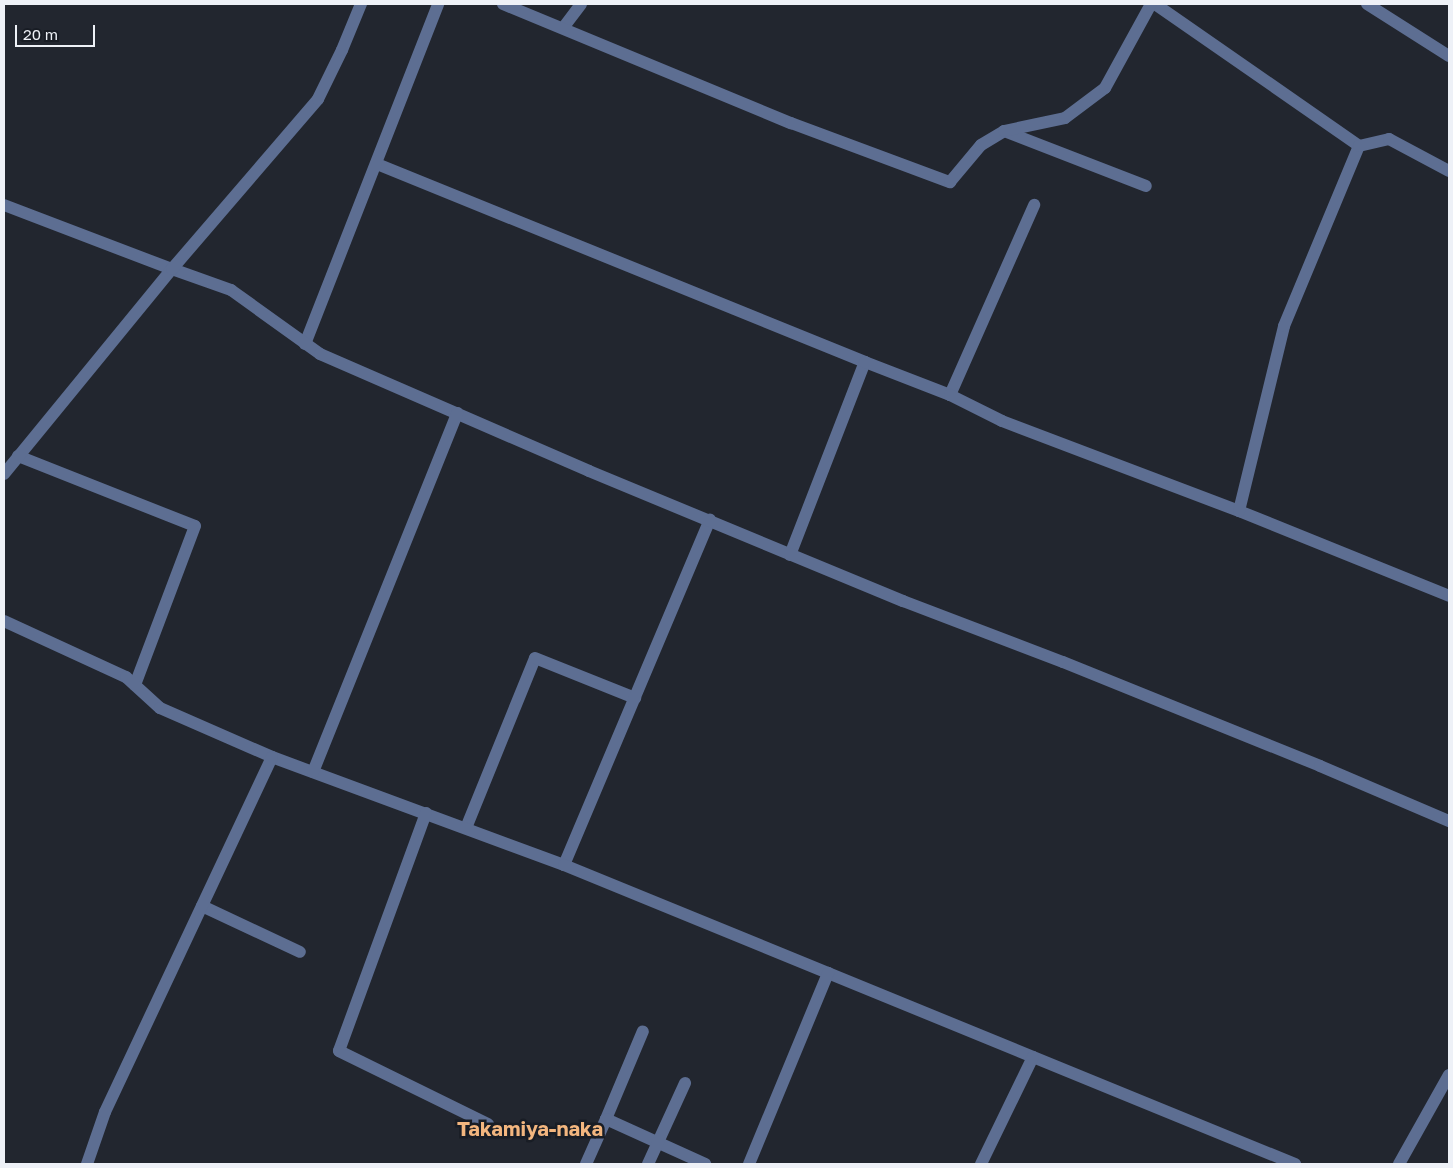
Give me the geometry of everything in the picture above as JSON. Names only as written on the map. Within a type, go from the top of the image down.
[{"type":"street","points":[[4,474],[172,269],[318,99],[361,4]]},
{"type":"street","points":[[305,344],[438,4]]},
{"type":"street","points":[[503,4],[791,123],[950,182],[981,145],[1004,131],[1065,118],[1105,88],[1151,4]]},
{"type":"street","points":[[563,28],[581,4]]},
{"type":"street","points":[[1156,4],[1359,146],[1389,139],[1449,171]]},
{"type":"street","points":[[1367,4],[1449,56]]},
{"type":"street","points":[[1004,131],[1146,186]]},
{"type":"street","points":[[1239,511],[1284,326],[1359,146]]},
{"type":"street","points":[[376,164],[950,395],[1002,421],[1239,511],[1449,596]]},
{"type":"street","points":[[4,205],[230,290],[320,354],[457,413],[903,601],[1091,673],[1320,766],[1449,821]]},
{"type":"street","points":[[950,395],[1034,205]]},
{"type":"street","points":[[790,554],[865,362]]},
{"type":"street","points":[[313,772],[457,413]]},
{"type":"street","points":[[18,456],[195,526],[135,685]]},
{"type":"street","points":[[564,865],[710,520]]},
{"type":"street","points":[[4,622],[126,677],[160,708],[272,757],[564,865],[1295,1164]]},
{"type":"street","points":[[466,828],[535,658],[635,698]]},
{"type":"street","points":[[87,1164],[106,1112],[272,757]]},
{"type":"street","points":[[426,813],[338,1051],[488,1124]]},
{"type":"street","points":[[202,906],[300,952]]},
{"type":"street","points":[[749,1164],[828,974]]},
{"type":"street","points":[[586,1164],[643,1031]]},
{"type":"street","points":[[981,1164],[1033,1056]]},
{"type":"street","points":[[1399,1164],[1449,1075]]},
{"type":"street","points":[[648,1164],[685,1083]]},
{"type":"street","points":[[606,1119],[705,1164]]},
{"type":"district","name":"Takamiya-naka","points":[[530,1128]]}]
